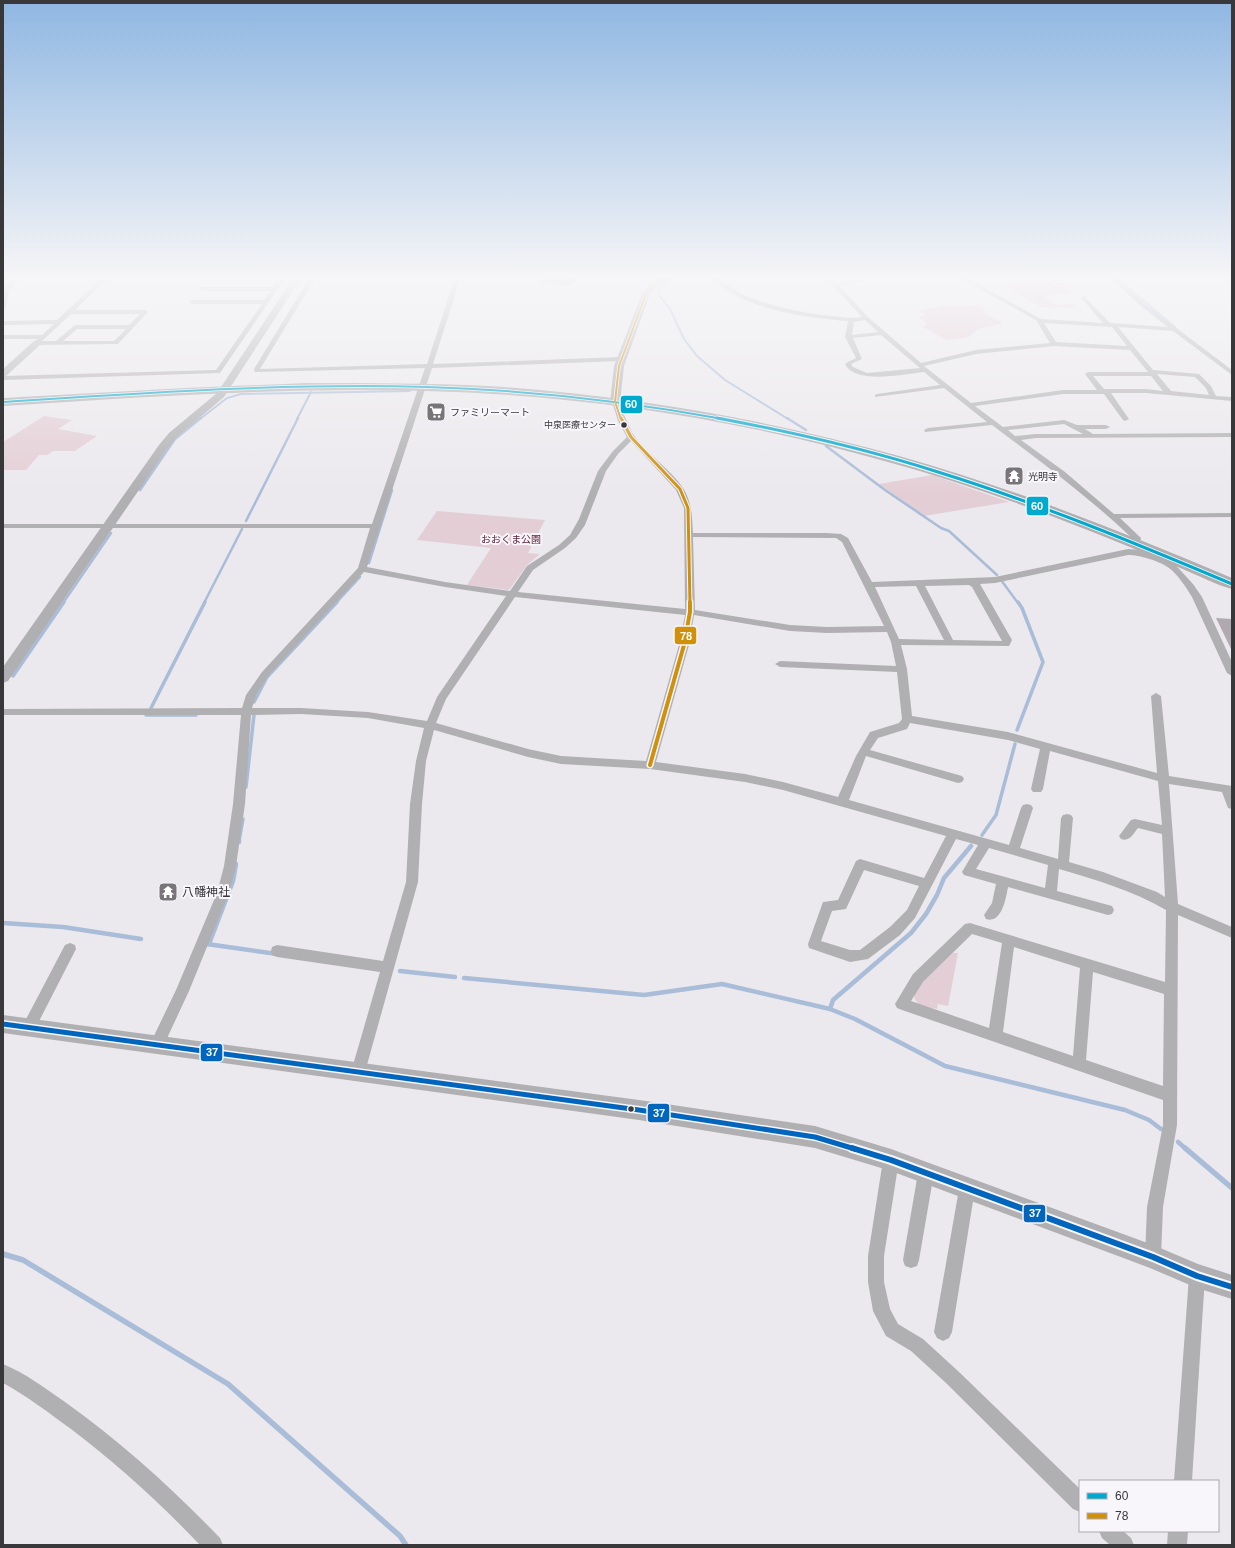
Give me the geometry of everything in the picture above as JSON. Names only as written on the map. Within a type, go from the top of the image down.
[{"type":"highway","points":[[3,402],[322,386],[422,387],[521,392],[615,402],[764,427],[893,459],[1002,493],[1136,543],[1232,584]]},
{"type":"street","points":[[3,374],[30,349]]},
{"type":"street","points":[[3,378],[218,372],[233,349]]},
{"type":"street","points":[[3,678],[173,435],[216,400],[251,349]]},
{"type":"street","points":[[268,349],[256,368],[257,370],[621,359]]},
{"type":"street","points":[[156,1044],[182,991],[223,893],[230,866],[239,804],[247,705],[251,695],[265,674],[362,569],[434,349]]},
{"type":"street","points":[[625,349],[621,359],[615,402],[622,421],[631,437],[680,489],[688,508],[690,612],[684,645],[650,765]]},
{"type":"street","points":[[854,349],[859,359],[848,364],[850,368],[863,375],[925,370]]},
{"type":"street","points":[[901,349],[970,405],[1062,474],[1133,534],[1137,538],[1136,543]]},
{"type":"street","points":[[919,365],[976,352],[1003,349]]},
{"type":"street","points":[[1133,349],[1168,392]]},
{"type":"street","points":[[1201,349],[1232,373]]},
{"type":"street","points":[[1125,419],[1104,391],[1088,374],[1152,373],[1197,375],[1209,387],[1214,398]]},
{"type":"street","points":[[877,396],[946,386]]},
{"type":"street","points":[[970,405],[1063,392],[1104,391],[1168,392],[1232,400]]},
{"type":"street","points":[[928,430],[993,422]]},
{"type":"street","points":[[1002,429],[1058,422],[1069,423],[1092,436]]},
{"type":"street","points":[[1077,427],[1106,427]]},
{"type":"street","points":[[1015,438],[1036,436],[1232,435]]},
{"type":"street","points":[[358,1072],[412,882],[416,804],[421,761],[430,725],[441,699],[530,568],[549,553],[564,546],[574,535],[582,522],[597,481],[609,463],[631,437]]},
{"type":"street","points":[[1112,516],[1232,515]]},
{"type":"street","points":[[3,526],[375,526]]},
{"type":"street","points":[[688,535],[838,536],[845,540],[869,585],[896,642],[902,669],[907,719],[903,726],[874,735],[864,752],[842,802]]},
{"type":"street","points":[[869,585],[995,580],[1128,552],[1139,552],[1174,567]]},
{"type":"street","points":[[1162,554],[1190,586],[1197,597],[1232,673]]},
{"type":"street","points":[[362,569],[418,581],[513,594],[717,615],[770,626],[791,628],[890,629]]},
{"type":"street","points":[[896,642],[1006,644],[1007,640],[976,585],[971,582]]},
{"type":"street","points":[[919,583],[950,643]]},
{"type":"street","points":[[780,664],[902,669]]},
{"type":"street","points":[[1153,1257],[1155,1207],[1170,1125],[1171,1096],[1172,908],[1168,831],[1156,696]]},
{"type":"street","points":[[3,712],[301,711],[368,715],[430,725],[534,755],[561,760],[650,765],[745,778],[783,786],[842,802],[1100,875],[1153,896],[1172,908],[1232,933]]},
{"type":"street","points":[[907,719],[1008,736],[1164,779],[1229,789],[1232,805]]},
{"type":"street","points":[[1037,789],[1046,747]]},
{"type":"street","points":[[864,752],[958,779]]},
{"type":"street","points":[[1013,851],[1027,808]]},
{"type":"street","points":[[1050,894],[1059,864],[1067,818]]},
{"type":"street","points":[[1125,836],[1135,822],[1168,831]]},
{"type":"street","points":[[928,884],[860,864],[842,905],[827,906],[814,944],[850,956],[863,955],[895,931],[911,914],[928,884],[953,834]]},
{"type":"street","points":[[986,843],[968,872],[1108,910]]},
{"type":"street","points":[[990,915],[998,904],[1003,881]]},
{"type":"street","points":[[1171,990],[970,928],[918,978],[902,1004],[1171,1096]]},
{"type":"street","points":[[995,1036],[1009,939]]},
{"type":"street","points":[[29,1027],[70,949]]},
{"type":"street","points":[[277,950],[388,966]]},
{"type":"street","points":[[1079,1064],[1087,963]]},
{"type":"street","points":[[3,1024],[639,1110],[815,1137],[891,1160],[1153,1257],[1197,1276],[1232,1287]]},
{"type":"street","points":[[891,1160],[876,1256],[876,1282],[882,1311],[892,1330],[917,1345],[952,1377],[1079,1501]]},
{"type":"street","points":[[911,1260],[926,1173]]},
{"type":"street","points":[[943,1332],[967,1189]]},
{"type":"street","points":[[1183,1480],[1197,1276]]},
{"type":"street","points":[[3,1373],[22,1382],[108,1445],[181,1510],[213,1545]]},
{"type":"street","points":[[1110,1532],[1124,1545]]},
{"type":"street","points":[[1177,1545],[1178,1532]]},
{"type":"green space","points":[[44,416],[72,420],[58,429],[97,436],[75,451],[53,451],[47,455],[39,455],[26,470],[3,470],[3,442]]},
{"type":"green space","points":[[932,475],[1009,502],[924,516],[879,484]]},
{"type":"green space","name":"おおくま公園","points":[[437,511],[545,520],[528,553],[540,554],[527,565],[509,590],[467,585],[491,548],[417,540]]},
{"type":"green space","points":[[953,953],[958,953],[948,1006],[938,1004],[937,1009],[923,1006],[916,1002],[914,994],[916,989]]},
{"type":"building","points":[[1216,618],[1232,619],[1232,651]]},
{"type":"waterway","points":[[692,349],[697,356],[725,380],[788,419]]},
{"type":"waterway","points":[[311,393],[410,391]]},
{"type":"waterway","points":[[200,419],[227,398],[241,394],[311,393]]},
{"type":"waterway","points":[[297,419],[311,393]]},
{"type":"waterway","points":[[140,490],[175,439],[201,418]]},
{"type":"waterway","points":[[246,521],[298,418]]},
{"type":"waterway","points":[[787,418],[806,430]]},
{"type":"waterway","points":[[826,446],[885,490],[941,528],[949,531],[997,575]]},
{"type":"waterway","points":[[369,563],[392,490]]},
{"type":"waterway","points":[[204,603],[242,529]]},
{"type":"waterway","points":[[63,603],[111,533]]},
{"type":"waterway","points":[[336,603],[360,577]]},
{"type":"waterway","points":[[1001,580],[1018,603]]},
{"type":"waterway","points":[[13,676],[64,602]]},
{"type":"waterway","points":[[151,708],[205,602]]},
{"type":"waterway","points":[[254,702],[267,677],[337,602]]},
{"type":"waterway","points":[[1017,730],[1043,662],[1022,608],[1018,602]]},
{"type":"waterway","points":[[146,715],[196,715]]},
{"type":"waterway","points":[[246,787],[254,715]]},
{"type":"waterway","points":[[982,835],[996,815],[1015,744]]},
{"type":"waterway","points":[[239,841],[243,819]]},
{"type":"waterway","points":[[830,1009],[833,1000],[911,933],[926,914],[937,895],[944,878],[971,846]]},
{"type":"waterway","points":[[209,944],[233,881],[236,864]]},
{"type":"waterway","points":[[3,923],[63,927],[141,939]]},
{"type":"waterway","points":[[207,944],[277,954]]},
{"type":"waterway","points":[[400,971],[455,977]]},
{"type":"waterway","points":[[464,978],[644,995],[722,984],[830,1009]]},
{"type":"waterway","points":[[830,1009],[855,1019],[945,1066],[1125,1110],[1149,1120],[1161,1129]]},
{"type":"waterway","points":[[1178,1142],[1186,1149]]},
{"type":"waterway","points":[[1185,1148],[1232,1188]]},
{"type":"waterway","points":[[3,1254],[23,1260],[228,1384],[400,1536],[406,1545]]},
{"type":"transit line","name":"78","points":[[625,349],[619,366],[615,402],[622,421],[631,437],[680,489],[688,508],[690,612],[684,645],[650,765]]},
{"type":"transit line","name":"60","points":[[3,402],[246,388],[368,386],[489,390],[592,399],[643,406],[744,423],[894,459],[980,486],[1065,516],[1232,584]]},
{"type":"transit line","name":"37","points":[[3,1024],[639,1110],[815,1137],[891,1160],[1153,1257],[1197,1276],[1232,1287]]},
{"type":"place","name":"ファミリーマート","points":[[436,412]]},
{"type":"place","name":"中泉医療センター","points":[[624,425]]},
{"type":"place","name":"光明寺","points":[[1014,476]]},
{"type":"place","name":"八幡神社","points":[[168,892]]}]
